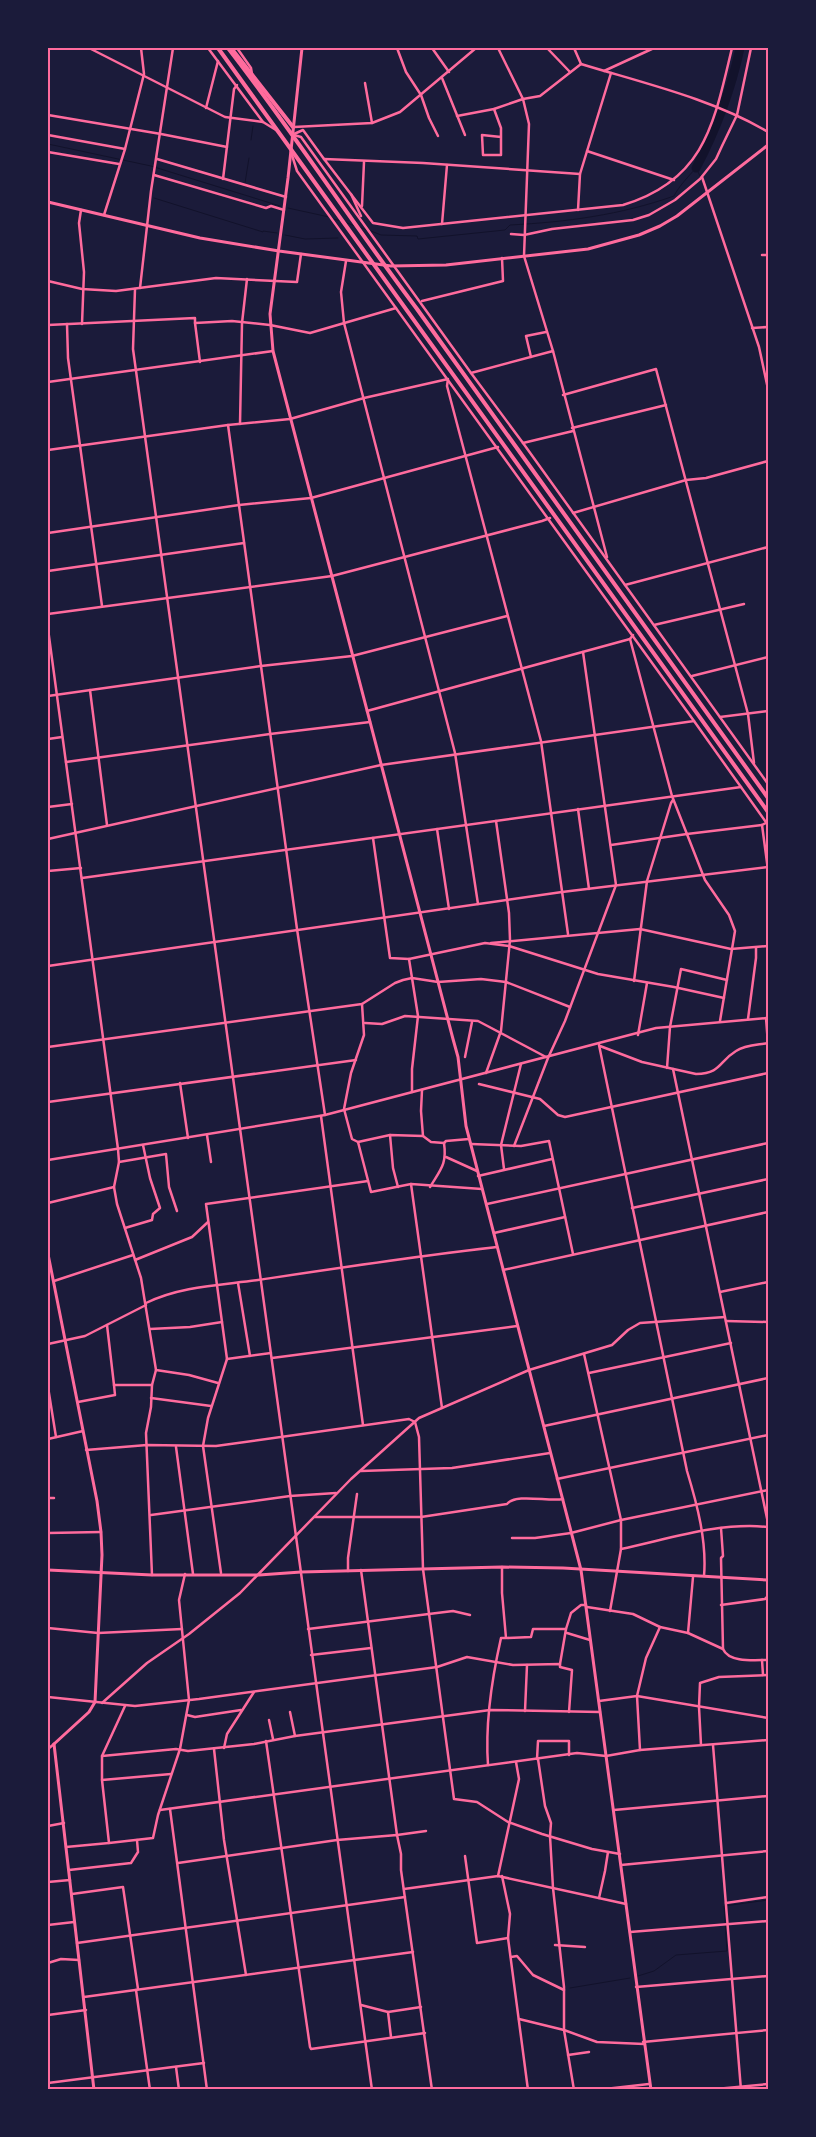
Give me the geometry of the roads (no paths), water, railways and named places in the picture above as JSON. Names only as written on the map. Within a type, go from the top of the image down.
[{"type":"highway","points":[[218,48],[768,812]]},
{"type":"highway","points":[[228,48],[292,134],[391,275],[768,798]]},
{"type":"highway","points":[[232,48],[293,127]]},
{"type":"main road","points":[[48,48],[48,54]]},
{"type":"main road","points":[[302,48],[286,197],[274,281],[270,325],[273,351],[458,1057],[463,1112],[469,1142],[581,1570],[620,1854],[643,2043],[651,2090]]},
{"type":"main road","points":[[48,202],[200,238],[279,251],[365,264],[395,266],[446,265],[601,247],[639,235],[677,216],[768,145]]},
{"type":"main road","points":[[48,1254],[50,1275],[83,1431],[101,1532],[95,1702],[89,1712],[54,1744],[94,2090]]},
{"type":"main road","points":[[48,1570],[152,1575],[259,1575],[360,1570],[502,1567],[768,1580]]},
{"type":"street","points":[[89,48],[144,74],[230,119],[263,122]]},
{"type":"street","points":[[104,216],[125,150],[144,74],[141,48]]},
{"type":"street","points":[[140,288],[140,277],[144,268],[154,174],[173,48]]},
{"type":"street","points":[[208,48],[263,122],[272,129],[277,130]]},
{"type":"street","points":[[237,48],[253,74]]},
{"type":"street","points":[[397,48],[406,72],[422,95],[429,118],[438,136]]},
{"type":"street","points":[[432,48],[449,72]]},
{"type":"street","points":[[293,127],[372,123],[400,112],[476,48]]},
{"type":"street","points":[[498,48],[523,99],[529,124],[524,256],[553,351],[607,557]]},
{"type":"street","points":[[547,48],[570,72]]},
{"type":"street","points":[[574,48],[581,64],[719,108],[768,132]]},
{"type":"street","points":[[604,71],[654,48]]},
{"type":"street","points":[[292,134],[303,130],[362,207],[372,223],[403,228],[526,217],[609,207],[636,201],[657,192],[674,180],[700,150],[719,108],[732,48]]},
{"type":"street","points":[[511,234],[633,220],[649,215],[675,200],[702,177],[716,159],[736,115],[751,48]]},
{"type":"street","points":[[206,108],[218,61]]},
{"type":"street","points":[[457,116],[494,109],[523,99],[540,96],[581,64]]},
{"type":"street","points":[[578,210],[580,174],[610,73]]},
{"type":"street","points":[[442,78],[465,135]]},
{"type":"street","points":[[365,83],[372,123]]},
{"type":"street","points":[[223,179],[236,85]]},
{"type":"street","points":[[494,109],[501,128],[501,137],[501,155],[483,154],[482,135],[501,137]]},
{"type":"street","points":[[48,115],[130,128],[227,147]]},
{"type":"street","points":[[292,134],[301,137],[365,224],[523,443],[566,506],[607,557],[625,585],[768,784]]},
{"type":"street","points":[[48,135],[125,150]]},
{"type":"street","points":[[291,149],[297,171],[498,447],[768,824],[611,845]]},
{"type":"street","points":[[587,151],[674,180]]},
{"type":"street","points":[[48,152],[119,164]]},
{"type":"street","points":[[324,159],[447,165],[527,172],[556,171],[580,174]]},
{"type":"street","points":[[157,160],[286,197]]},
{"type":"street","points":[[362,207],[364,162]]},
{"type":"street","points":[[442,224],[447,165]]},
{"type":"street","points":[[154,174],[266,208],[271,206],[284,210]]},
{"type":"street","points":[[702,177],[752,328],[768,389]]},
{"type":"street","points":[[351,193],[351,198],[365,224]]},
{"type":"street","points":[[81,210],[79,224],[84,272],[82,324]]},
{"type":"street","points":[[48,281],[82,289],[116,291],[216,278],[297,282],[301,254]]},
{"type":"street","points":[[762,255],[768,255]]},
{"type":"street","points":[[421,302],[503,281],[502,258]]},
{"type":"street","points":[[346,261],[341,292],[344,323],[456,753],[478,904]]},
{"type":"street","points":[[240,424],[242,323],[247,279]]},
{"type":"street","points":[[135,289],[133,349],[372,2090]]},
{"type":"street","points":[[195,324],[232,321],[270,325],[310,333],[396,308]]},
{"type":"street","points":[[48,325],[195,318],[200,362]]},
{"type":"street","points":[[67,324],[68,358],[102,606]]},
{"type":"street","points":[[752,328],[768,327]]},
{"type":"street","points":[[531,357],[526,336],[546,332]]},
{"type":"street","points":[[48,382],[273,351]]},
{"type":"street","points":[[471,373],[553,351]]},
{"type":"street","points":[[563,395],[656,369],[736,665],[748,714],[754,763]]},
{"type":"street","points":[[48,450],[228,425],[290,419],[364,398],[448,379]]},
{"type":"street","points":[[448,379],[447,386],[541,741],[568,934]]},
{"type":"street","points":[[523,443],[666,405]]},
{"type":"street","points":[[228,425],[310,1012],[330,1187],[363,1425]]},
{"type":"street","points":[[48,533],[90,525],[239,504],[311,498],[498,447]]},
{"type":"street","points":[[573,513],[686,480],[706,478],[768,461]]},
{"type":"street","points":[[48,614],[332,576],[549,518]]},
{"type":"street","points":[[48,571],[244,543]]},
{"type":"street","points":[[625,585],[768,547]]},
{"type":"street","points":[[654,625],[744,604]]},
{"type":"street","points":[[48,696],[261,666],[352,656],[507,616]]},
{"type":"street","points":[[48,629],[118,1149],[119,1162],[114,1187],[117,1204],[135,1260],[146,1304],[156,1370],[152,1385],[146,1433],[152,1575]]},
{"type":"street","points":[[367,711],[630,639],[633,635]]},
{"type":"street","points":[[630,639],[673,798],[702,874],[729,915],[735,931],[720,1021]]},
{"type":"street","points":[[514,1146],[570,1007],[616,885],[583,652]]},
{"type":"street","points":[[692,676],[768,656]]},
{"type":"street","points":[[90,690],[107,825]]},
{"type":"street","points":[[720,717],[768,711]]},
{"type":"street","points":[[48,839],[381,765],[694,721]]},
{"type":"street","points":[[66,762],[370,722]]},
{"type":"street","points":[[48,739],[62,737]]},
{"type":"street","points":[[82,878],[605,805],[673,798],[741,787]]},
{"type":"street","points":[[634,981],[647,881],[673,798]]},
{"type":"street","points":[[48,807],[72,804]]},
{"type":"street","points":[[578,809],[588,889]]},
{"type":"street","points":[[486,1073],[501,1031],[510,940],[507,900],[496,821]]},
{"type":"street","points":[[48,966],[297,929],[420,914],[562,892],[702,874],[768,868],[762,825]]},
{"type":"street","points":[[437,829],[449,909]]},
{"type":"street","points":[[373,838],[390,958],[409,958],[510,940],[640,929],[731,950],[768,946]]},
{"type":"street","points":[[48,871],[81,868]]},
{"type":"street","points":[[485,943],[509,946],[583,970],[724,998]]},
{"type":"street","points":[[748,1019],[756,948]]},
{"type":"street","points":[[409,958],[418,1016],[412,1069],[412,1092]]},
{"type":"street","points":[[667,1068],[670,1027],[676,987],[681,969],[727,980]]},
{"type":"street","points":[[48,1047],[362,1004],[395,983],[412,978],[438,982],[481,979],[506,982],[570,1007]]},
{"type":"street","points":[[638,1035],[647,983]]},
{"type":"street","points":[[362,1004],[364,1035],[349,1081],[344,1109],[352,1139],[358,1142],[390,1134],[423,1136],[430,1142],[444,1143],[446,1141],[521,1146],[549,1141],[573,1254]]},
{"type":"street","points":[[364,1024],[382,1024],[405,1016],[478,1021],[501,1031],[548,1058]]},
{"type":"street","points":[[48,1160],[323,1116],[344,1109],[638,1035],[656,1028],[767,1018],[768,1044],[736,1051],[717,1069],[705,1074],[642,1062],[599,1045]]},
{"type":"street","points":[[465,1057],[473,1021]]},
{"type":"street","points":[[599,1045],[696,1504],[706,1557],[704,1577]]},
{"type":"street","points":[[48,1102],[356,1060]]},
{"type":"street","points":[[504,1169],[500,1144],[521,1064]]},
{"type":"street","points":[[621,1549],[701,1530],[768,1525],[673,1069]]},
{"type":"street","points":[[479,1084],[540,1099],[558,1115],[565,1117],[768,1073]]},
{"type":"street","points":[[180,1083],[188,1138]]},
{"type":"street","points":[[423,1089],[421,1111],[423,1136]]},
{"type":"street","points":[[390,1134],[393,1168],[398,1187]]},
{"type":"street","points":[[207,1135],[211,1162]]},
{"type":"street","points":[[358,1142],[371,1192],[411,1184],[482,1189]]},
{"type":"street","points":[[430,1186],[440,1171],[446,1157],[444,1143]]},
{"type":"street","points":[[486,1205],[768,1143]]},
{"type":"street","points":[[125,1228],[152,1220],[153,1214],[160,1208],[150,1178],[143,1145]]},
{"type":"street","points":[[119,1162],[166,1154],[168,1188],[177,1211]]},
{"type":"street","points":[[446,1157],[477,1171]]},
{"type":"street","points":[[478,1176],[552,1159]]},
{"type":"street","points":[[632,1208],[768,1179]]},
{"type":"street","points":[[221,1574],[203,1446],[218,1383],[227,1360],[206,1204],[368,1181]]},
{"type":"street","points":[[411,1184],[442,1408]]},
{"type":"street","points":[[48,1203],[114,1187]]},
{"type":"street","points":[[503,1270],[768,1212]]},
{"type":"street","points":[[494,1233],[565,1217]]},
{"type":"street","points":[[135,1260],[192,1237],[208,1222]]},
{"type":"street","points":[[48,1344],[85,1336],[159,1296],[341,1267],[497,1247]]},
{"type":"street","points":[[53,1282],[133,1254]]},
{"type":"street","points":[[720,1292],[768,1282]]},
{"type":"street","points":[[238,1283],[250,1356]]},
{"type":"street","points":[[102,1703],[147,1663],[218,1612],[259,1575],[291,1539],[296,1537],[338,1492],[415,1422],[442,1408],[529,1370],[612,1345],[628,1330],[640,1323],[725,1317]]},
{"type":"street","points":[[726,1321],[768,1322]]},
{"type":"street","points":[[150,1328],[190,1327],[222,1322]]},
{"type":"street","points":[[77,1402],[115,1395],[107,1325]]},
{"type":"street","points":[[272,1358],[517,1326]]},
{"type":"street","points":[[589,1373],[731,1343]]},
{"type":"street","points":[[227,1360],[271,1353]]},
{"type":"street","points":[[584,1354],[621,1520],[621,1549],[610,1611]]},
{"type":"street","points":[[156,1370],[189,1375],[218,1383]]},
{"type":"street","points":[[544,1426],[768,1378]]},
{"type":"street","points":[[114,1385],[152,1385]]},
{"type":"street","points":[[48,1387],[56,1437]]},
{"type":"street","points":[[151,1398],[212,1406]]},
{"type":"street","points":[[86,1450],[147,1445],[176,1447],[216,1446],[409,1418],[415,1422],[419,1437],[423,1569],[454,1798],[477,1802],[508,1822],[550,1836],[620,1854]]},
{"type":"street","points":[[48,1439],[83,1431]]},
{"type":"street","points":[[557,1479],[768,1435]]},
{"type":"street","points":[[176,1447],[193,1574]]},
{"type":"street","points":[[361,1471],[452,1468],[550,1453]]},
{"type":"street","points":[[512,1538],[535,1538],[571,1533],[621,1520],[768,1490]]},
{"type":"street","points":[[150,1515],[290,1496],[338,1492]]},
{"type":"street","points":[[348,1571],[348,1558],[357,1494]]},
{"type":"street","points":[[48,1498],[54,1498]]},
{"type":"street","points":[[314,1517],[421,1517],[507,1504],[512,1500],[534,1498],[563,1499]]},
{"type":"street","points":[[721,1528],[724,1556],[721,1558],[720,1578],[723,1649],[725,1654],[732,1658],[768,1660]]},
{"type":"street","points":[[48,1533],[101,1532]]},
{"type":"street","points":[[502,1567],[506,1638]]},
{"type":"street","points":[[360,1570],[401,1854],[403,1889],[432,2090]]},
{"type":"street","points":[[66,1847],[153,1838],[180,1749],[189,1700],[180,1600],[185,1574]]},
{"type":"street","points":[[688,1633],[693,1577]]},
{"type":"street","points":[[721,1605],[768,1596]]},
{"type":"street","points":[[569,1712],[572,1670],[560,1667],[560,1664],[571,1613],[581,1605],[632,1614],[660,1627],[688,1633],[723,1649]]},
{"type":"street","points":[[308,1629],[453,1611],[470,1615]]},
{"type":"street","points":[[640,1750],[637,1696],[646,1658],[660,1627]]},
{"type":"street","points":[[48,1628],[98,1633],[182,1629]]},
{"type":"street","points":[[488,1765],[487,1749],[490,1710],[501,1638],[531,1638],[533,1629],[566,1631],[591,1641]]},
{"type":"street","points":[[311,1656],[371,1648]]},
{"type":"street","points":[[48,1697],[125,1706],[254,1692],[436,1667],[467,1657],[513,1665],[560,1664]]},
{"type":"street","points":[[762,1660],[762,1675]]},
{"type":"street","points":[[526,1711],[527,1665]]},
{"type":"street","points":[[701,1745],[700,1683],[719,1677],[768,1675]]},
{"type":"street","points":[[224,1748],[227,1734],[254,1692]]},
{"type":"street","points":[[599,1700],[637,1696],[768,1718]]},
{"type":"street","points":[[109,1843],[102,1780],[102,1756],[125,1706]]},
{"type":"street","points":[[187,1714],[195,1718],[241,1710]]},
{"type":"street","points":[[102,1756],[180,1749],[224,1748],[295,1736],[490,1710],[600,1712]]},
{"type":"street","points":[[290,1712],[295,1736]]},
{"type":"street","points":[[270,1720],[273,1740]]},
{"type":"street","points":[[160,1810],[577,1753],[606,1756],[640,1750],[768,1740]]},
{"type":"street","points":[[266,1741],[311,2049],[425,2032]]},
{"type":"street","points":[[569,1755],[569,1741],[538,1741],[538,1759],[545,1806],[551,1823],[550,1836],[554,1888],[564,1990],[564,2030],[574,2090]]},
{"type":"street","points":[[48,1749],[54,1744]]},
{"type":"street","points":[[712,1745],[741,2088]]},
{"type":"street","points":[[214,1748],[227,1856],[246,1975]]},
{"type":"street","points":[[516,1762],[519,1779],[508,1822],[500,1876],[510,1914],[508,1938],[528,2090]]},
{"type":"street","points":[[102,1780],[171,1774]]},
{"type":"street","points":[[614,1810],[768,1796]]},
{"type":"street","points":[[170,1809],[207,2090]]},
{"type":"street","points":[[48,1826],[64,1823]]},
{"type":"street","points":[[178,1863],[337,1840],[426,1831]]},
{"type":"street","points":[[69,1870],[131,1863],[138,1852],[137,1840]]},
{"type":"street","points":[[621,1865],[768,1851]]},
{"type":"street","points":[[599,1898],[606,1871],[608,1852]]},
{"type":"street","points":[[465,1856],[477,1943],[508,1938]]},
{"type":"street","points":[[403,1889],[500,1876],[626,1904]]},
{"type":"street","points":[[48,1882],[70,1880]]},
{"type":"street","points":[[72,1894],[122,1887],[150,2090]]},
{"type":"street","points":[[77,1943],[405,1897]]},
{"type":"street","points":[[726,1905],[768,1898]]},
{"type":"street","points":[[630,1932],[768,1920]]},
{"type":"street","points":[[48,1924],[74,1922]]},
{"type":"street","points":[[555,1945],[585,1947]]},
{"type":"street","points":[[84,1997],[413,1952]]},
{"type":"street","points":[[511,1957],[517,1956],[533,1975],[564,1990]]},
{"type":"street","points":[[48,1963],[61,1959],[79,1960]]},
{"type":"street","points":[[636,1987],[768,1976]]},
{"type":"street","points":[[361,2005],[388,2012],[421,2007]]},
{"type":"street","points":[[48,2015],[86,2010]]},
{"type":"street","points":[[388,2012],[391,2037]]},
{"type":"street","points":[[519,2018],[564,2030],[597,2042],[643,2043],[768,2030]]},
{"type":"street","points":[[568,2055],[589,2052]]},
{"type":"street","points":[[48,2083],[204,2063]]},
{"type":"street","points":[[176,2067],[179,2090]]},
{"type":"street","points":[[596,2090],[649,2084]]},
{"type":"street","points":[[705,2090],[768,2084]]},
{"type":"waterway","points":[[696,168],[722,110],[740,48]]},
{"type":"waterway","points":[[251,140],[253,126]]},
{"type":"waterway","points":[[48,144],[151,166],[280,206]]},
{"type":"waterway","points":[[245,183],[249,158]]},
{"type":"waterway","points":[[371,231],[381,235],[417,236],[418,239],[505,230],[510,225],[552,222],[613,213],[674,196],[696,168],[700,176]]},
{"type":"waterway","points":[[154,198],[263,232],[277,233]]},
{"type":"waterway","points":[[288,208],[329,217]]},
{"type":"waterway","points":[[333,219],[341,221]]},
{"type":"waterway","points":[[347,223],[355,226]]},
{"type":"waterway","points":[[359,227],[367,230]]},
{"type":"waterway","points":[[285,235],[305,239],[338,238]]},
{"type":"waterway","points":[[638,1976],[654,1971],[676,1955],[727,1951],[724,1906],[768,1900]]},
{"type":"waterway","points":[[570,1988],[630,1978]]}]
